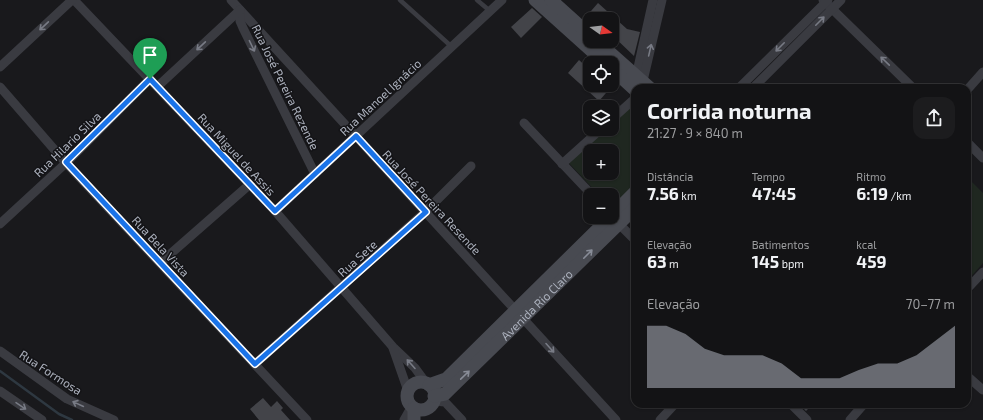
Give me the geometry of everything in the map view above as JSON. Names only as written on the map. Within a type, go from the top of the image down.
[{"type":"main road","points":[[535,0],[582,32]]},
{"type":"main road","points":[[551,0],[582,32],[600,56]]},
{"type":"main road","points":[[603,48],[635,84]]},
{"type":"main road","points":[[619,74],[633,84]]},
{"type":"main road","name":"Avenida Rio Claro","points":[[619,211],[631,197]]},
{"type":"main road","name":"Avenida Rio Claro","points":[[619,215],[631,210]]},
{"type":"main road","name":"Avenida Rio Claro","points":[[430,391],[448,391],[485,348],[520,315],[607,224]]},
{"type":"main road","points":[[414,384],[430,391],[428,407],[416,413],[407,398],[408,390],[414,384]]},
{"type":"street","points":[[0,67],[73,0]]},
{"type":"street","name":"Rua Miguel de Assis","points":[[73,0],[275,211],[393,347],[410,363],[430,391]]},
{"type":"street","name":"Rua José Pereira Resende","points":[[231,0],[616,420]]},
{"type":"street","name":"Rua Manoel Ignácio","points":[[275,211],[502,0]]},
{"type":"street","points":[[640,84],[653,0]]},
{"type":"street","points":[[640,84],[662,0]]},
{"type":"street","points":[[756,84],[827,3],[841,0]]},
{"type":"street","points":[[827,3],[908,84]]},
{"type":"street","points":[[157,87],[240,10]]},
{"type":"street","name":"Rua José Pereira Rezende","points":[[240,10],[240,21],[243,28],[315,174]]},
{"type":"street","points":[[744,84],[796,38]]},
{"type":"street","points":[[971,86],[983,72]]},
{"type":"street","name":"Rua Hilario Silva","points":[[0,224],[66,162],[150,79]]},
{"type":"street","name":"Rua Bela Vista","points":[[0,87],[66,162],[307,420]]},
{"type":"street","points":[[619,111],[631,97]]},
{"type":"street","points":[[524,123],[585,188]]},
{"type":"street","points":[[562,164],[593,136]]},
{"type":"street","points":[[971,146],[983,158]]},
{"type":"street","name":"Rua Sete","points":[[255,364],[426,212],[471,166]]},
{"type":"street","points":[[160,263],[249,185]]},
{"type":"street","points":[[619,224],[631,236]]},
{"type":"street","points":[[971,285],[983,272]]},
{"type":"street","name":"Rua Miguel de Assis","points":[[393,347],[408,390]]},
{"type":"street","name":"Rua Formosa","points":[[0,352],[67,399],[114,420]]},
{"type":"street","points":[[971,380],[983,390]]},
{"type":"street","points":[[0,391],[42,420]]},
{"type":"street","points":[[430,391],[445,402],[462,420]]},
{"type":"street","points":[[660,420],[670,408]]},
{"type":"street","points":[[795,408],[807,420]]},
{"type":"street","points":[[850,420],[860,408]]},
{"type":"street","points":[[404,420],[416,413]]},
{"type":"lane","points":[[400,0],[452,47]]},
{"type":"lane","points":[[477,0],[490,11]]},
{"type":"shaded area","points":[[631,101],[631,189],[619,200],[619,188],[592,188],[585,180],[619,180],[619,144],[587,144],[595,136],[619,136],[619,112]]},
{"type":"shaded area","points":[[583,147],[583,178],[568,162]]},
{"type":"shaded area","points":[[971,181],[983,193],[983,263],[971,276]]},
{"type":"building","points":[[598,3],[608,12],[590,12]]},
{"type":"building","points":[[532,8],[542,17],[521,38],[511,27]]},
{"type":"building","points":[[619,22],[627,29],[640,32],[634,56],[619,42]]},
{"type":"building","points":[[579,60],[583,64],[583,87],[568,73]]},
{"type":"building","points":[[589,92],[607,92],[600,100]]},
{"type":"building","points":[[263,398],[271,407],[277,401],[283,408],[281,410],[290,420],[259,420],[250,409]]},
{"type":"waterway","points":[[0,371],[59,414],[72,420]]},
{"type":"route","points":[[150,79],[275,211],[356,136],[426,212],[255,364],[66,162],[150,79]]}]
